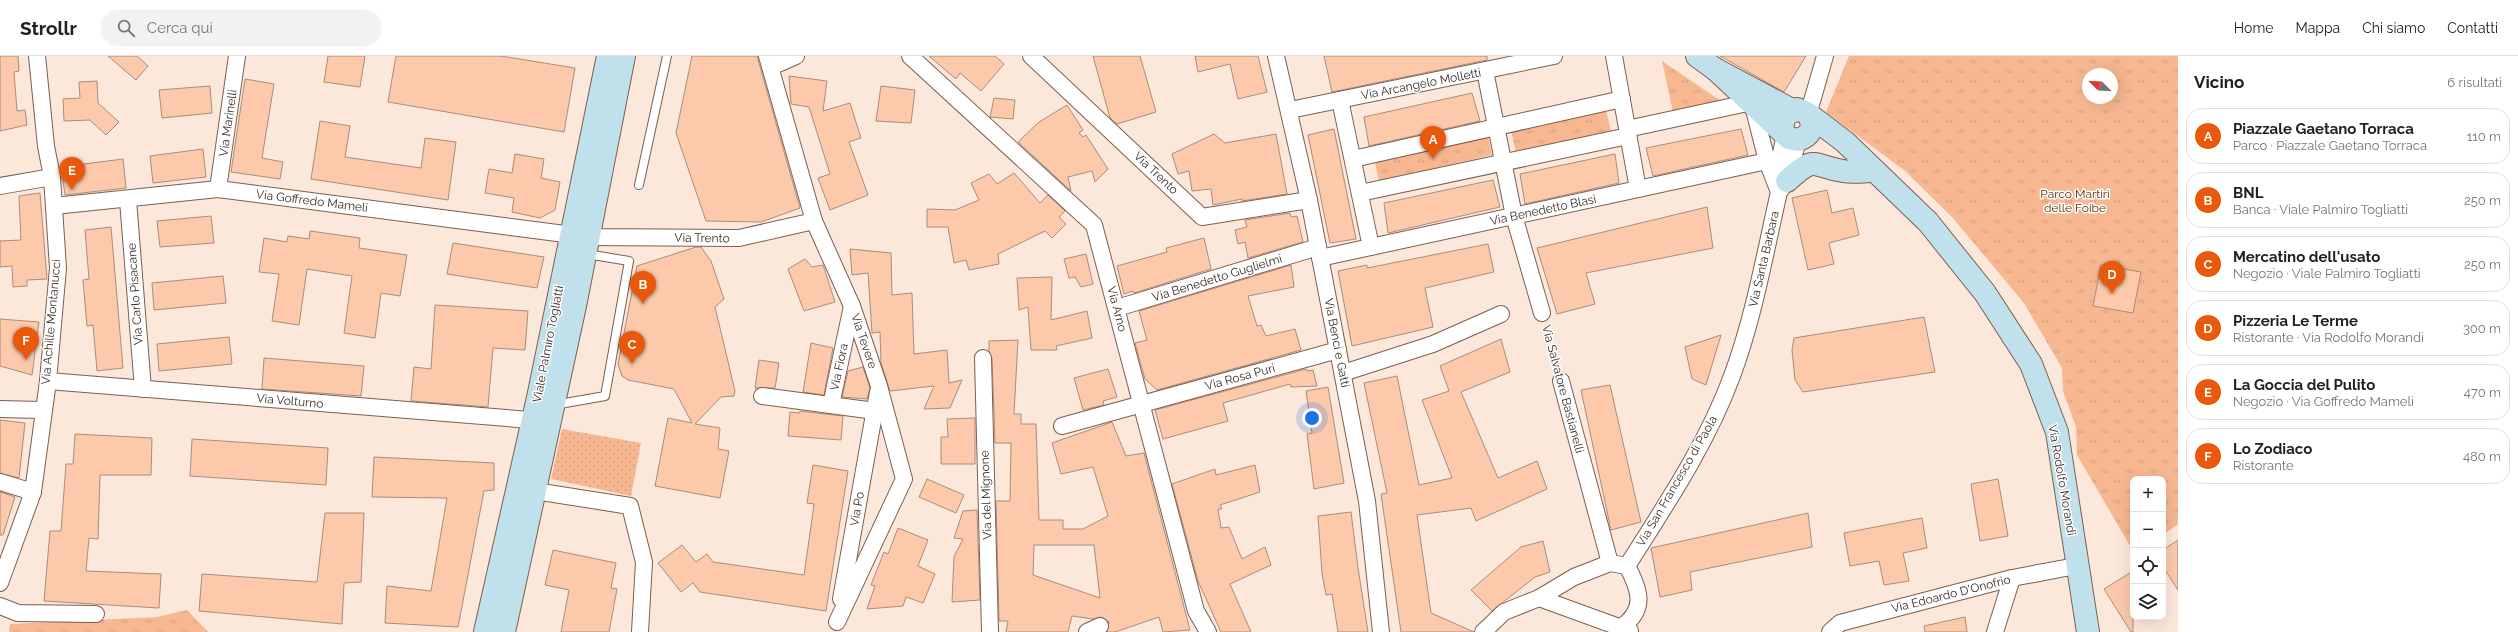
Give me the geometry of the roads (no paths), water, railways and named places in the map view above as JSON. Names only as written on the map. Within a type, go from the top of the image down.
[{"type":"street","name":"Via Achille Montanucci","points":[[0,583],[33,492],[42,410],[48,381],[58,268],[52,177],[46,146],[37,56]]},
{"type":"street","name":"Via Marinelli","points":[[218,189],[237,56]]},
{"type":"street","name":"Viale Palmiro Togliatti","points":[[581,241],[608,56]]},
{"type":"street","name":"Viale Palmiro Togliatti","points":[[485,632],[545,416],[581,241],[624,56]]},
{"type":"street","points":[[769,61],[796,56]]},
{"type":"street","name":"Via Arno","points":[[910,56],[1094,225],[1196,611],[1208,632]]},
{"type":"street","name":"Via Trento","points":[[1031,56],[1202,217],[1309,200]]},
{"type":"street","name":"Via Benci e Gatti","points":[[1276,56],[1290,110],[1309,200],[1367,501],[1381,632]]},
{"type":"street","points":[[1614,56],[1638,189]]},
{"type":"street","points":[[1697,56],[1715,69],[1792,136],[1833,155],[1874,171]]},
{"type":"street","points":[[1792,136],[1812,127],[1802,113],[1818,77],[1825,56]]},
{"type":"street","name":"Via Arcangelo Molletti","points":[[1290,110],[1553,57]]},
{"type":"street","name":"Via Tevere","points":[[769,61],[814,221],[852,306],[879,386],[904,479],[839,627]]},
{"type":"street","name":"Via Rodolfo Morandi","points":[[1715,69],[1802,113],[1844,142],[1928,222],[1985,293],[2031,364],[2057,432],[2076,566],[2088,632]]},
{"type":"street","name":"Via Salvatore Bastianelli","points":[[1485,71],[1514,216],[1542,313]]},
{"type":"street","points":[[1353,159],[1622,99]]},
{"type":"street","points":[[1340,100],[1371,247]]},
{"type":"street","points":[[1360,193],[1504,162],[1752,102]]},
{"type":"street","points":[[1752,102],[1767,161],[1780,184],[1811,164],[1820,163],[1842,171],[1874,171]]},
{"type":"street","name":"Via Santa Barbara","points":[[1748,326],[1792,136]]},
{"type":"street","name":"Via Benedetto Blasi","points":[[1319,253],[1371,247],[1767,161]]},
{"type":"street","points":[[0,186],[52,177]]},
{"type":"street","name":"Via Goffredo Mameli","points":[[54,206],[128,200],[218,189],[581,241]]},
{"type":"street","name":"Via Carlo Pisacane","points":[[128,200],[143,389]]},
{"type":"street","name":"Via Trento","points":[[581,241],[739,238],[814,221]]},
{"type":"street","name":"Via Benedetto Guglielmi","points":[[1117,308],[1319,253]]},
{"type":"street","name":"Via Fiora","points":[[831,405],[852,306]]},
{"type":"street","points":[[1343,373],[1433,344],[1501,314]]},
{"type":"street","name":"Via San Francesco di Paola","points":[[1627,566],[1706,433],[1732,377],[1748,326]]},
{"type":"street","name":"Via Rosa Puri","points":[[1062,426],[1338,350]]},
{"type":"street","name":"Via del Mignone","points":[[982,358],[990,632]]},
{"type":"street","name":"Via Volturno","points":[[48,381],[143,389],[545,416]]},
{"type":"street","name":"Via Salvatore Bastianelli","points":[[1561,381],[1610,563]]},
{"type":"street","name":"Via Po","points":[[839,627],[879,386]]},
{"type":"street","points":[[762,396],[875,411]]},
{"type":"street","points":[[0,408],[42,410]]},
{"type":"street","name":"Viale Palmiro Togliatti","points":[[504,632],[535,491],[545,416]]},
{"type":"street","points":[[0,482],[33,492]]},
{"type":"street","points":[[535,491],[630,506],[644,562],[640,632]]},
{"type":"street","points":[[1484,632],[1504,612],[1539,598],[1574,577],[1610,563],[1627,566],[1638,587],[1637,607],[1627,630],[1539,598]]},
{"type":"street","name":"Via Edoardo D'Onofrio","points":[[1830,632],[1840,623],[2012,578],[2076,566]]},
{"type":"street","points":[[1995,632],[2012,578]]},
{"type":"street","points":[[0,606],[18,613],[96,614]]},
{"type":"lane","points":[[639,186],[667,56]]},
{"type":"lane","points":[[545,416],[605,396],[629,262],[581,241]]},
{"type":"place","name":"Piazzale Gaetano Torraca","points":[[1433,159]]},
{"type":"place","name":"La Goccia del Pulito","points":[[72,190]]},
{"type":"place","name":"Pizzeria Le Terme","points":[[2112,294]]},
{"type":"place","name":"BNL","points":[[643,304]]},
{"type":"place","name":"Lo Zodiaco","points":[[26,360]]},
{"type":"place","name":"Mercatino dell'usato","points":[[632,364]]},
{"type":"park label","name":"Parco Martiri delle Foibe","points":[[2075,201]]}]
